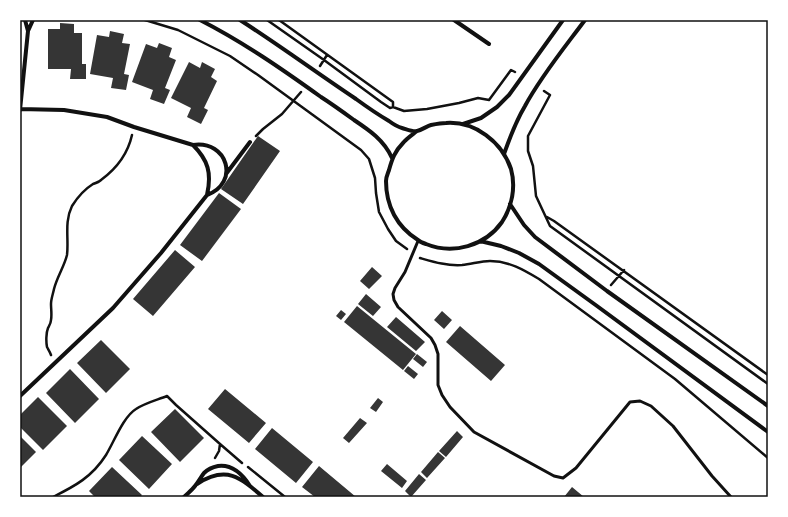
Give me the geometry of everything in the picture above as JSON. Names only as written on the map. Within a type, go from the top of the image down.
[{"type":"street","points":[[25,20],[28,31]]},
{"type":"street","points":[[33,20],[28,31],[20,109],[64,110],[108,117],[134,127],[193,145],[208,145],[215,148],[224,160],[226,175]]},
{"type":"street","points":[[200,20],[222,31],[260,54],[376,136],[388,150],[392,158]]},
{"type":"street","points":[[240,20],[380,116],[401,128],[417,131]]},
{"type":"street","points":[[454,20],[489,44]]},
{"type":"street","points":[[462,124],[481,118],[497,107],[509,95],[563,20]]},
{"type":"street","points":[[504,154],[517,120],[525,105],[585,20]]},
{"type":"street","points":[[447,122],[462,124],[479,130],[493,140],[504,154],[511,170],[513,187],[510,204],[506,215],[499,226],[480,241],[465,247],[449,249],[433,247],[418,241],[400,225],[388,204],[386,180],[392,158],[403,142],[417,131],[431,125],[447,122]]},
{"type":"street","points":[[20,396],[113,308],[207,195],[217,190],[221,186],[226,175],[250,142]]},
{"type":"street","points":[[193,145],[201,153],[206,162],[209,173],[207,195]]},
{"type":"street","points":[[510,204],[524,225],[535,237],[607,291],[768,406]]},
{"type":"street","points":[[480,241],[501,246],[519,253],[539,264],[768,432]]},
{"type":"street","points":[[184,497],[205,472],[216,466],[228,466],[238,471],[250,486]]},
{"type":"street","points":[[195,485],[207,478],[219,474],[233,476],[250,486],[263,497]]},
{"type":"lane","points":[[418,241],[405,272],[395,288],[393,294],[394,300],[398,307],[431,338],[436,345],[438,354],[438,385],[442,396],[450,407],[474,432],[554,476],[563,478],[576,468],[630,402],[640,401],[651,406],[672,426],[731,497]]},
{"type":"path","points":[[145,20],[178,30],[230,56],[361,150],[369,159],[375,178],[379,212],[396,241],[413,254],[425,260],[449,265],[463,265],[491,261],[508,263],[523,269],[539,279],[675,379],[768,458]]},
{"type":"path","points":[[267,20],[390,108],[393,107],[404,111],[427,109],[478,98],[489,100],[511,70],[522,76]]},
{"type":"path","points":[[280,20],[393,102],[393,107]]},
{"type":"path","points":[[250,142],[263,129],[282,114],[306,86]]},
{"type":"path","points":[[537,86],[550,95],[528,136],[528,151],[533,166],[536,196],[550,226],[768,384]]},
{"type":"path","points":[[55,363],[47,347],[47,330],[51,320],[51,302],[67,253],[67,227],[72,206],[86,190],[111,172],[120,161],[126,153],[134,127]]},
{"type":"path","points":[[546,217],[624,270],[768,375]]},
{"type":"path","points":[[607,291],[624,270]]},
{"type":"path","points":[[53,497],[84,480],[95,469],[105,456],[127,417],[135,409],[168,396],[220,444],[284,497]]},
{"type":"path","points":[[210,462],[216,457],[220,444]]},
{"type":"building","points":[[60,23],[74,24],[74,33],[82,33],[82,64],[86,64],[86,79],[70,79],[71,69],[48,69],[48,29],[60,29]]},
{"type":"building","points":[[110,31],[124,34],[122,43],[130,44],[124,74],[129,75],[126,90],[111,88],[113,78],[90,74],[97,35],[109,37]]},
{"type":"building","points":[[159,43],[172,48],[169,57],[176,60],[165,88],[170,90],[164,104],[150,99],[153,90],[132,82],[146,44],[157,48]]},
{"type":"building","points":[[189,62],[200,68],[202,62],[215,69],[211,77],[217,81],[204,108],[208,110],[201,124],[187,117],[191,108],[171,98]]},
{"type":"building","points":[[258,136],[280,151],[243,204],[221,189]]},
{"type":"building","points":[[219,193],[241,209],[202,261],[180,245]]},
{"type":"building","points":[[175,250],[195,267],[153,316],[133,299]]},
{"type":"building","points":[[372,267],[382,276],[369,289],[360,281]]},
{"type":"building","points":[[366,294],[381,307],[373,316],[358,304]]},
{"type":"building","points":[[357,306],[416,354],[403,370],[344,322]]},
{"type":"building","points":[[341,310],[346,314],[341,320],[336,316]]},
{"type":"building","points":[[442,311],[452,320],[444,329],[434,320]]},
{"type":"building","points":[[396,317],[425,342],[416,351],[387,327]]},
{"type":"building","points":[[460,326],[505,365],[491,381],[446,342]]},
{"type":"building","points":[[101,340],[130,369],[106,393],[77,363]]},
{"type":"building","points":[[417,354],[427,362],[423,367],[413,359]]},
{"type":"building","points":[[408,366],[418,374],[414,379],[404,371]]},
{"type":"building","points":[[70,369],[99,399],[75,423],[46,393]]},
{"type":"building","points":[[225,389],[266,423],[249,443],[208,409]]},
{"type":"building","points":[[38,397],[67,426],[43,450],[20,427],[20,415]]},
{"type":"building","points":[[378,398],[383,402],[376,412],[370,408]]},
{"type":"building","points":[[175,409],[204,438],[180,462],[151,432]]},
{"type":"building","points":[[360,418],[367,423],[349,443],[343,438]]},
{"type":"building","points":[[272,428],[313,462],[296,483],[255,449]]},
{"type":"building","points":[[457,431],[463,437],[446,457],[439,451]]},
{"type":"building","points":[[20,436],[36,452],[20,468]]},
{"type":"building","points":[[142,436],[172,464],[149,489],[119,460]]},
{"type":"building","points":[[438,452],[445,458],[427,478],[421,472]]},
{"type":"building","points":[[387,464],[407,481],[402,488],[381,471]]},
{"type":"building","points":[[319,466],[356,497],[315,497],[302,487]]},
{"type":"building","points":[[112,467],[142,495],[140,497],[95,497],[89,491]]},
{"type":"building","points":[[419,474],[426,480],[411,497],[405,491]]},
{"type":"building","points":[[572,487],[584,497],[564,497]]}]
